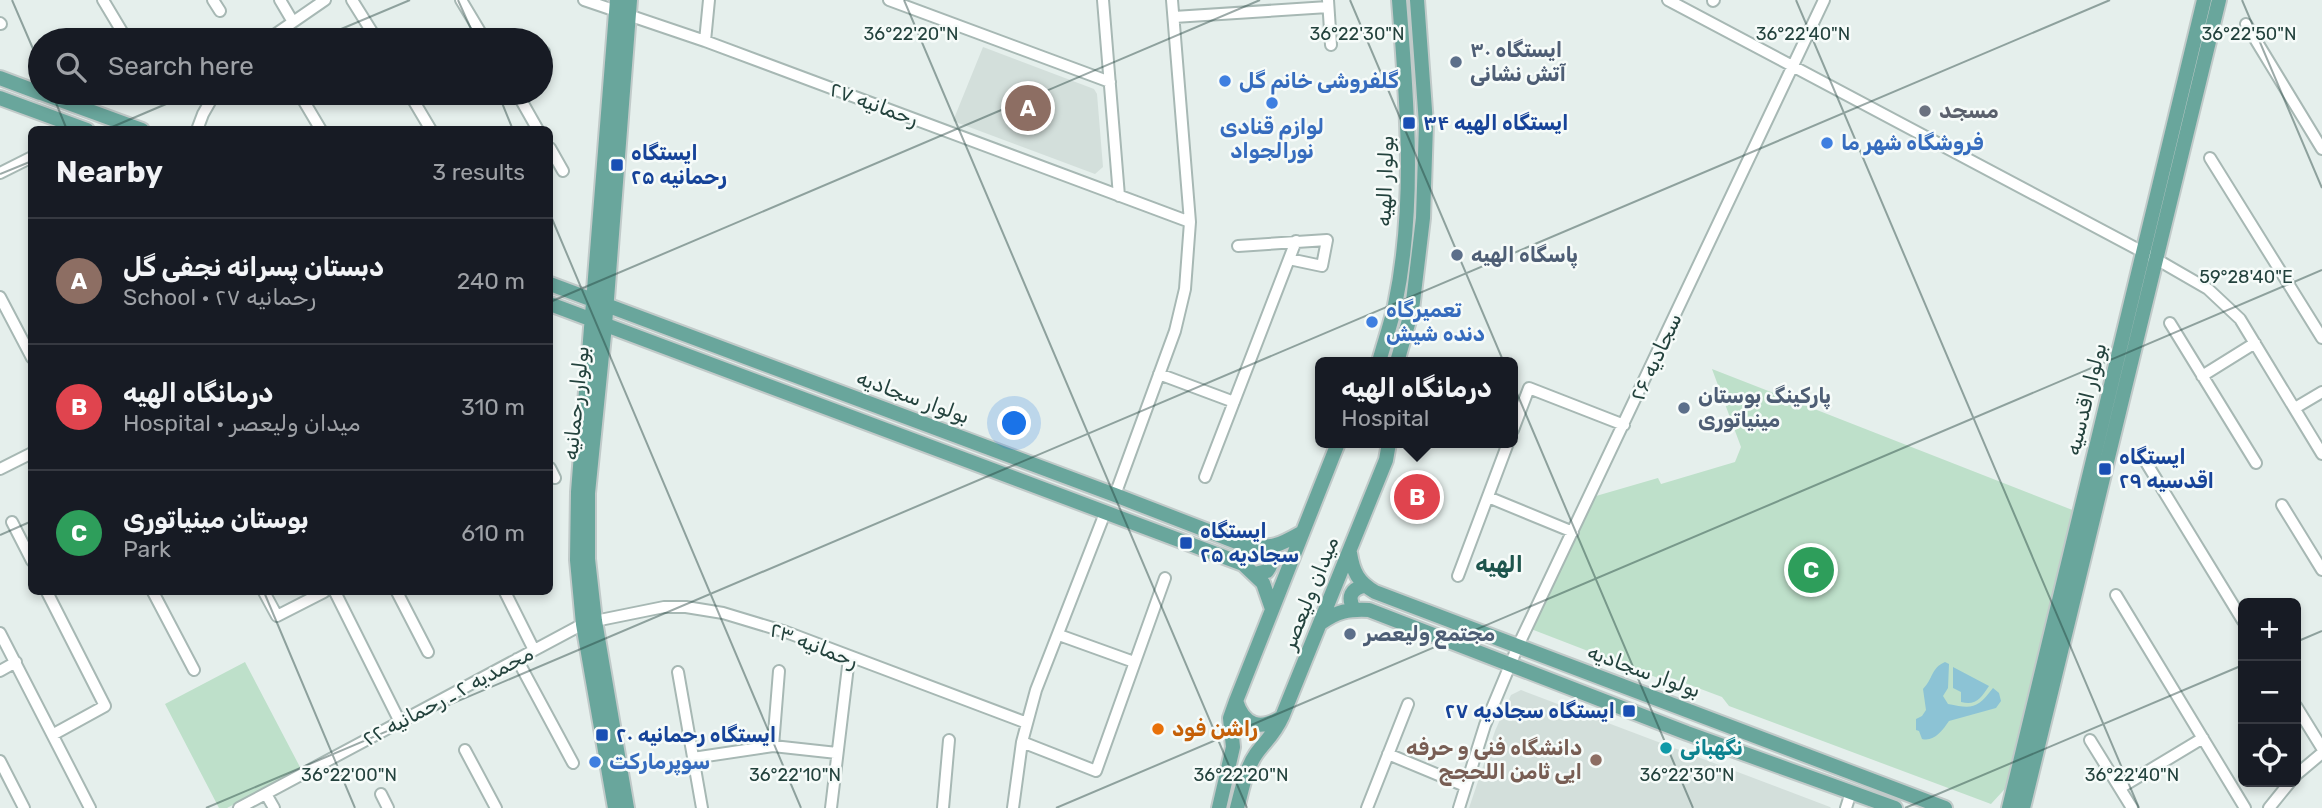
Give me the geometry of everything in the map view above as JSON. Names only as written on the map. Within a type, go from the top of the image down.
[{"type":"main road","name":"بولوار الهیه","points":[[1380,357],[1395,305],[1407,217],[1409,123],[1399,0]]},
{"type":"main road","name":"بولوار الهیه","points":[[1398,357],[1412,310],[1423,218],[1426,124],[1417,0]]},
{"type":"main road","name":"بولوار اقدسیه","points":[[2023,808],[2150,256],[2204,0]]},
{"type":"main road","name":"بولوار اقدسیه","points":[[2007,805],[2219,0]]},
{"type":"main road","name":"بولوار رحمانیه","points":[[623,6],[599,322],[578,492],[577,560],[627,808]]},
{"type":"main road","points":[[0,78],[28,88]]},
{"type":"main road","points":[[0,98],[76,126]]},
{"type":"main road","points":[[73,105],[131,126]]},
{"type":"main road","name":"بولوار سجادیه","points":[[553,285],[1247,546],[1266,549]]},
{"type":"main road","name":"بولوار سجادیه","points":[[553,305],[1243,564],[1255,574]]},
{"type":"main road","name":"میدان ولیعصر","points":[[1233,747],[1230,718],[1337,448]]},
{"type":"main road","points":[[1382,448],[1386,460]]},
{"type":"main road","points":[[1386,460],[1388,448]]},
{"type":"main road","name":"میدان ولیعصر","points":[[1255,754],[1276,732],[1386,460]]},
{"type":"main road","points":[[1255,574],[1262,574],[1271,566],[1272,559],[1266,549],[1282,544],[1301,533]]},
{"type":"main road","points":[[1321,623],[1335,612],[1354,609],[1350,602],[1351,594],[1356,588],[1364,586],[1353,570],[1350,553]]},
{"type":"main road","points":[[1255,574],[1268,593],[1272,609]]},
{"type":"main road","name":"بولوار سجادیه","points":[[1364,586],[1945,808]]},
{"type":"main road","name":"بولوار سجادیه","points":[[1354,609],[1369,610],[1510,666],[1895,808]]},
{"type":"main road","name":"بولوار رحمانیه","points":[[589,623],[615,808]]},
{"type":"main road","points":[[1236,701],[1240,712],[1248,721],[1260,725],[1272,724],[1282,717]]},
{"type":"main road","points":[[1219,808],[1233,747],[1238,743],[1250,743],[1255,754],[1246,774],[1237,808]]},
{"type":"street","points":[[103,0],[120,28]]},
{"type":"street","points":[[214,0],[220,11]]},
{"type":"street","points":[[280,0],[293,22]]},
{"type":"street","points":[[284,28],[325,0]]},
{"type":"street","points":[[352,0],[370,28]]},
{"type":"street","points":[[461,0],[478,28]]},
{"type":"street","name":"رحمانیه ۲۷","points":[[584,0],[623,6],[705,41],[1190,222]]},
{"type":"street","points":[[705,41],[709,0]]},
{"type":"street","points":[[889,0],[914,5],[1110,82]]},
{"type":"street","points":[[1103,0],[1119,195]]},
{"type":"street","points":[[1115,495],[1175,331],[1185,289],[1190,222],[1172,0]]},
{"type":"street","points":[[1668,0],[2208,289],[2240,319],[2322,454]]},
{"type":"street","name":"سجادیه ۲۶","points":[[1460,808],[1485,725],[1518,646],[1824,0]]},
{"type":"street","points":[[1174,17],[1328,3],[1332,45]]},
{"type":"street","points":[[2246,23],[2322,149]]},
{"type":"street","points":[[198,126],[208,105]]},
{"type":"street","points":[[307,105],[319,126]]},
{"type":"street","points":[[416,105],[429,126]]},
{"type":"street","points":[[524,105],[536,126]]},
{"type":"street","points":[[553,153],[563,171]]},
{"type":"street","points":[[2210,158],[2322,338]]},
{"type":"street","points":[[0,173],[28,159]]},
{"type":"street","points":[[1238,246],[1328,240],[1322,266],[1289,259]]},
{"type":"street","points":[[1205,478],[1296,241]]},
{"type":"street","points":[[0,297],[28,350]]},
{"type":"street","points":[[2170,323],[2256,463]]},
{"type":"street","points":[[2202,376],[2255,343]]},
{"type":"street","points":[[1159,374],[1234,402]]},
{"type":"street","points":[[1518,417],[1529,388],[1623,425]]},
{"type":"street","points":[[2295,408],[2322,392]]},
{"type":"street","points":[[1458,576],[1506,448]]},
{"type":"street","points":[[0,469],[28,455]]},
{"type":"street","points":[[2144,459],[2238,613]]},
{"type":"street","points":[[1488,497],[1573,531]]},
{"type":"street","points":[[2282,505],[2322,570]]},
{"type":"street","points":[[1013,808],[1027,723],[1105,513]]},
{"type":"street","points":[[12,522],[28,553]]},
{"type":"street","points":[[1022,742],[1096,771],[1165,578]]},
{"type":"street","points":[[49,595],[105,706],[54,734]]},
{"type":"street","points":[[155,595],[194,670]]},
{"type":"street","points":[[266,595],[277,616],[318,595]]},
{"type":"street","points":[[336,595],[400,722]]},
{"type":"street","points":[[399,595],[428,652]]},
{"type":"street","points":[[506,595],[534,650]]},
{"type":"street","points":[[2116,595],[2245,808]]},
{"type":"street","name":"رحمانیه ۲۳","points":[[589,623],[641,610],[686,607],[736,617],[786,632],[1027,723]]},
{"type":"street","name":"محمدیه ۲ ـ رحمانیه ۲۲","points":[[239,808],[589,623]]},
{"type":"street","points":[[0,633],[90,808]]},
{"type":"street","points":[[1059,635],[1134,662]]},
{"type":"street","points":[[831,808],[849,658]]},
{"type":"street","points":[[517,659],[573,762]]},
{"type":"street","points":[[0,671],[16,662]]},
{"type":"street","points":[[773,747],[779,671]]},
{"type":"street","points":[[678,672],[702,808]]},
{"type":"street","points":[[1367,808],[1408,704]]},
{"type":"street","points":[[2301,715],[2322,751],[2301,770]]},
{"type":"street","points":[[2120,788],[2203,738]]},
{"type":"street","points":[[943,808],[949,740]]},
{"type":"street","points":[[2090,740],[2132,808]]},
{"type":"street","points":[[693,758],[773,747],[837,753]]},
{"type":"street","points":[[465,750],[496,808]]},
{"type":"street","points":[[1388,754],[1465,786]]},
{"type":"street","points":[[0,761],[24,808]]},
{"type":"street","points":[[2269,808],[2286,787]]},
{"type":"street","points":[[1846,808],[1851,792]]},
{"type":"street","points":[[266,793],[274,808]]},
{"type":"street","points":[[380,794],[388,808]]},
{"type":"shaded area","points":[[983,47],[1094,89],[1097,94],[1103,167],[1095,174],[953,121]]},
{"type":"shaded area","name":"دانشگاه فنی و حرفه ایی ثامن اللحجج","points":[[1521,690],[1831,808],[1469,808],[1495,731],[1511,695]]},
{"type":"green space","points":[[1712,369],[2075,511],[2013,780],[1991,804],[1729,706],[1722,697],[1669,677],[1658,678],[1531,629],[1596,496],[1658,478],[1661,484],[1735,462],[1741,447]]},
{"type":"green space","points":[[245,662],[301,769],[227,808],[219,808],[165,704]]},
{"type":"water","points":[[1945,662],[1949,664],[1948,688],[1943,696],[1948,704],[1974,706],[1993,688],[1999,693],[2001,701],[1996,708],[1949,721],[1934,737],[1922,739],[1916,730],[1916,719],[1926,710],[1923,689],[1937,667]]},
{"type":"water","points":[[1953,667],[1989,686],[1978,700],[1971,703],[1961,702],[1961,692],[1953,688]]},
{"type":"place","name":"ایستگاه ۳۰ آتش نشانی","points":[[1456,62]]},
{"type":"place","name":"گلفروشی خانم گل","points":[[1225,81]]},
{"type":"place","name":"لوازم قنادی نورالجواد","points":[[1272,103]]},
{"type":"place","name":"دبستان پسرانه نجفی گل","points":[[1028,108]]},
{"type":"place","name":"مسجد","points":[[1925,111]]},
{"type":"place","name":"ایستگاه الهیه ۳۴","points":[[1409,123]]},
{"type":"place","name":"فروشگاه شهر ما","points":[[1827,143]]},
{"type":"place","name":"ایستگاه رحمانیه ۲۵","points":[[617,165]]},
{"type":"place","name":"پاسگاه الهیه","points":[[1457,255]]},
{"type":"place","name":"تعمیرگاه دنده شیش","points":[[1372,322]]},
{"type":"place","name":"پارکینگ بوستان مینیاتوری","points":[[1684,408]]},
{"type":"place","name":"ایستگاه اقدسیه ۲۹","points":[[2105,469]]},
{"type":"place","name":"درمانگاه الهیه","points":[[1417,497]]},
{"type":"place","name":"ایستگاه سجادیه ۲۵","points":[[1186,543]]},
{"type":"place","name":"بوستان مینیاتوری","points":[[1811,570]]},
{"type":"place","name":"مجتمع ولیعصر","points":[[1350,634]]},
{"type":"place","name":"ایستگاه سجادیه ۲۷","points":[[1629,711]]},
{"type":"place","name":"راشن فود","points":[[1158,729]]},
{"type":"place","name":"ایستگاه رحمانیه ۲۰","points":[[602,735]]},
{"type":"place","name":"نگهبانی","points":[[1666,748]]},
{"type":"place","name":"دانشگاه فنی و حرفه ایی ثامن اللحجج","points":[[1596,760]]},
{"type":"place","name":"سوپرمارکت","points":[[595,762]]},
{"type":"district","name":"الهیه","points":[[1499,564]]}]
